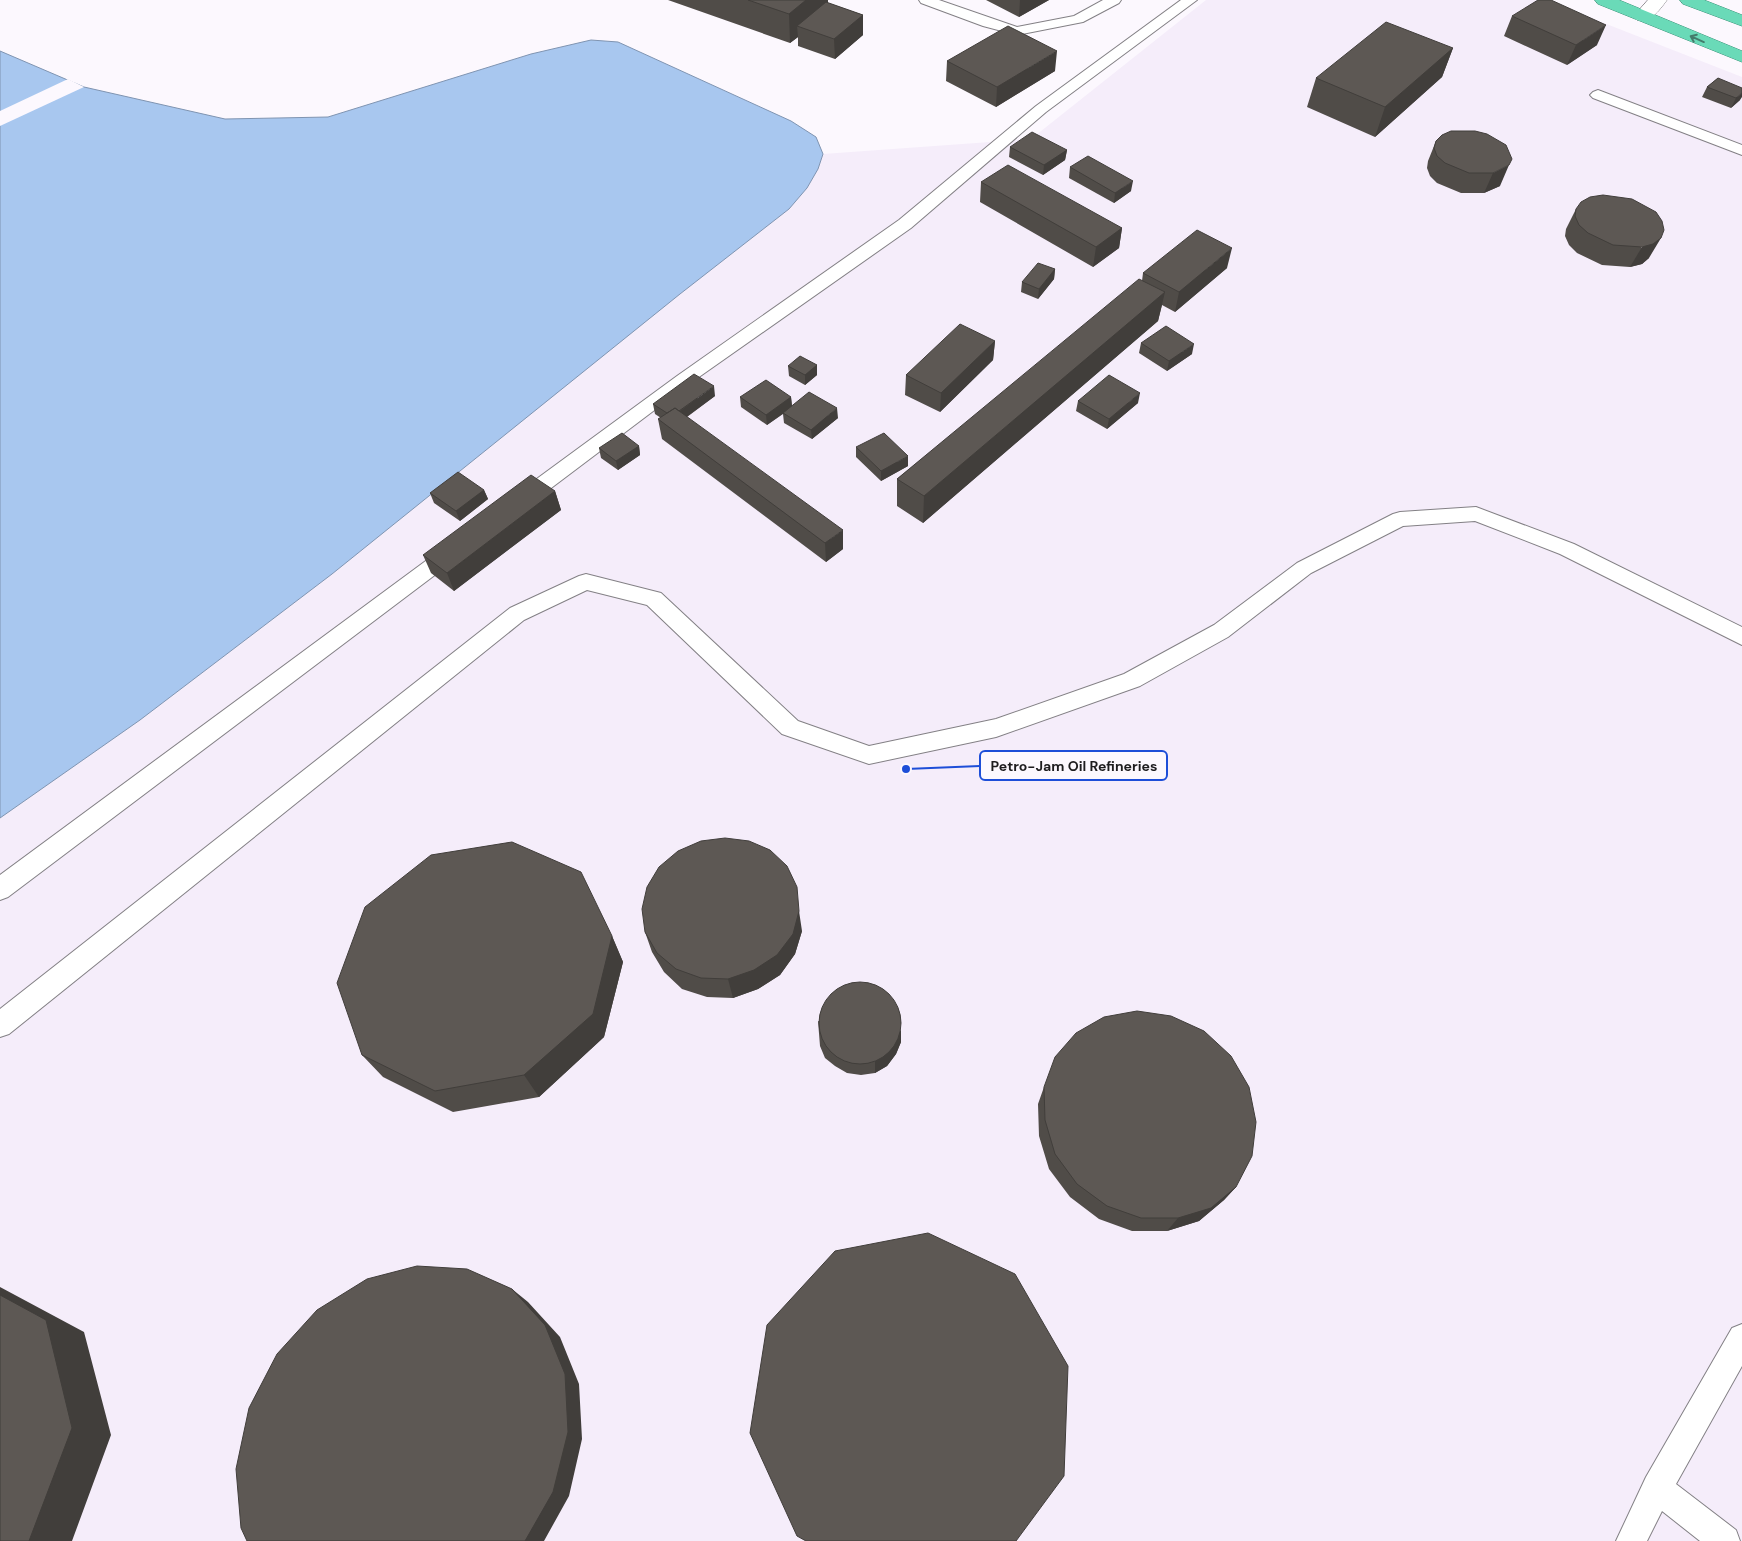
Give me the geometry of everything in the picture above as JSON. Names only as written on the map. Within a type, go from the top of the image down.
[{"type":"highway","points":[[1604,0],[1742,57]]},
{"type":"highway","points":[[1689,0],[1742,21]]},
{"type":"main road","points":[[1643,16],[1658,0]]},
{"type":"lane","points":[[926,0],[988,23],[1017,31],[1078,19],[1114,0]]},
{"type":"lane","points":[[509,510],[684,380],[905,224],[1041,109],[1190,0]]},
{"type":"lane","points":[[1598,95],[1742,150]]},
{"type":"lane","points":[[0,1025],[517,614],[586,582],[654,599],[790,728],[869,755],[996,728],[1132,680],[1221,631],[1304,568],[1400,520],[1476,514],[1567,549],[1742,637]]},
{"type":"lane","points":[[0,889],[469,540]]},
{"type":"lane","points":[[1631,1541],[1656,1488],[1742,1338]]},
{"type":"lane","points":[[1656,1488],[1725,1541]]},
{"type":"shaded area","points":[[1206,0],[1545,0],[1742,77],[1742,1541],[0,1541],[0,818],[140,720],[332,574],[680,294],[789,209],[807,188],[818,169],[823,154],[1031,139]]},
{"type":"water","points":[[591,40],[618,42],[791,121],[816,137],[823,154],[818,169],[807,188],[789,209],[680,294],[332,574],[140,720],[0,818],[0,51],[84,87],[225,119],[328,117],[531,54]]},
{"type":"pier","points":[[68,79],[84,87],[0,126],[0,111]]},
{"type":"building","points":[[748,0],[806,0],[789,14]]},
{"type":"building","points":[[1538,0],[1551,0],[1606,25],[1576,45],[1512,16]]},
{"type":"building","points":[[826,2],[863,15],[834,39],[797,26]]},
{"type":"building","points":[[1386,22],[1453,48],[1385,107],[1316,78]]},
{"type":"building","points":[[1008,26],[1057,51],[997,87],[947,61]]},
{"type":"building","points":[[1718,78],[1742,88],[1742,93],[1736,98],[1707,87]]},
{"type":"building","points":[[1451,131],[1475,131],[1487,134],[1506,145],[1512,159],[1509,165],[1493,173],[1469,173],[1445,163],[1437,156],[1434,148],[1436,141],[1442,135]]},
{"type":"building","points":[[1032,132],[1067,150],[1044,165],[1010,147]]},
{"type":"building","points":[[1088,156],[1133,181],[1115,193],[1070,167]]},
{"type":"building","points":[[1008,165],[1122,228],[1096,247],[981,182]]},
{"type":"building","points":[[1603,195],[1632,199],[1656,212],[1662,221],[1664,230],[1661,238],[1653,244],[1642,247],[1613,245],[1588,233],[1579,225],[1575,216],[1576,209],[1581,202],[1590,197]]},
{"type":"building","points":[[1197,230],[1232,248],[1179,292],[1143,273]]},
{"type":"building","points":[[1038,263],[1055,269],[1039,289],[1022,282]]},
{"type":"building","points":[[1139,279],[1165,292],[924,496],[897,479]]},
{"type":"building","points":[[960,324],[995,341],[941,393],[906,375]]},
{"type":"building","points":[[1166,326],[1194,344],[1169,361],[1141,343]]},
{"type":"building","points":[[800,356],[817,365],[805,375],[788,366]]},
{"type":"building","points":[[694,374],[714,386],[679,411],[675,408],[667,413],[653,404]]},
{"type":"building","points":[[1109,375],[1140,393],[1109,419],[1078,401]]},
{"type":"building","points":[[766,380],[791,397],[766,415],[740,397]]},
{"type":"building","points":[[809,392],[837,408],[811,430],[783,413]]},
{"type":"building","points":[[675,408],[843,530],[825,543],[658,419]]},
{"type":"building","points":[[622,433],[639,446],[616,461],[599,448]]},
{"type":"building","points":[[884,433],[908,456],[881,471],[856,447]]},
{"type":"building","points":[[458,472],[484,490],[456,511],[430,493]]},
{"type":"building","points":[[531,475],[555,491],[447,573],[423,555]]},
{"type":"building","points":[[725,838],[749,841],[770,850],[787,866],[797,887],[799,911],[793,934],[777,955],[754,970],[728,979],[701,978],[676,969],[657,953],[645,932],[642,909],[647,887],[659,867],[678,851],[701,841]]},
{"type":"building","points":[[512,842],[581,872],[612,936],[593,1014],[524,1075],[435,1091],[362,1055],[337,983],[365,907],[431,855]]},
{"type":"building","points":[[860,982],[876,985],[889,994],[898,1007],[901,1023],[898,1039],[889,1052],[876,1061],[860,1064],[844,1061],[831,1052],[822,1039],[819,1023],[822,1007],[831,994],[844,985]]},
{"type":"building","points":[[1137,1011],[1171,1016],[1204,1031],[1231,1056],[1249,1087],[1256,1122],[1252,1156],[1236,1187],[1211,1208],[1178,1218],[1141,1218],[1107,1206],[1077,1184],[1055,1154],[1045,1120],[1044,1087],[1055,1057],[1076,1033],[1104,1017]]},
{"type":"building","points":[[928,1233],[1015,1274],[1068,1366],[1064,1476],[1016,1541],[806,1541],[797,1536],[750,1433],[767,1325],[835,1251]]},
{"type":"building","points":[[417,1266],[467,1269],[512,1289],[545,1325],[565,1374],[568,1432],[553,1492],[525,1541],[247,1541],[241,1528],[236,1469],[249,1408],[277,1354],[317,1310],[367,1279]]},
{"type":"building","points":[[0,1295],[46,1320],[72,1428],[29,1541],[0,1541]]},
{"type":"place","name":"Petro-Jam Oil Refineries","points":[[906,769]]}]
